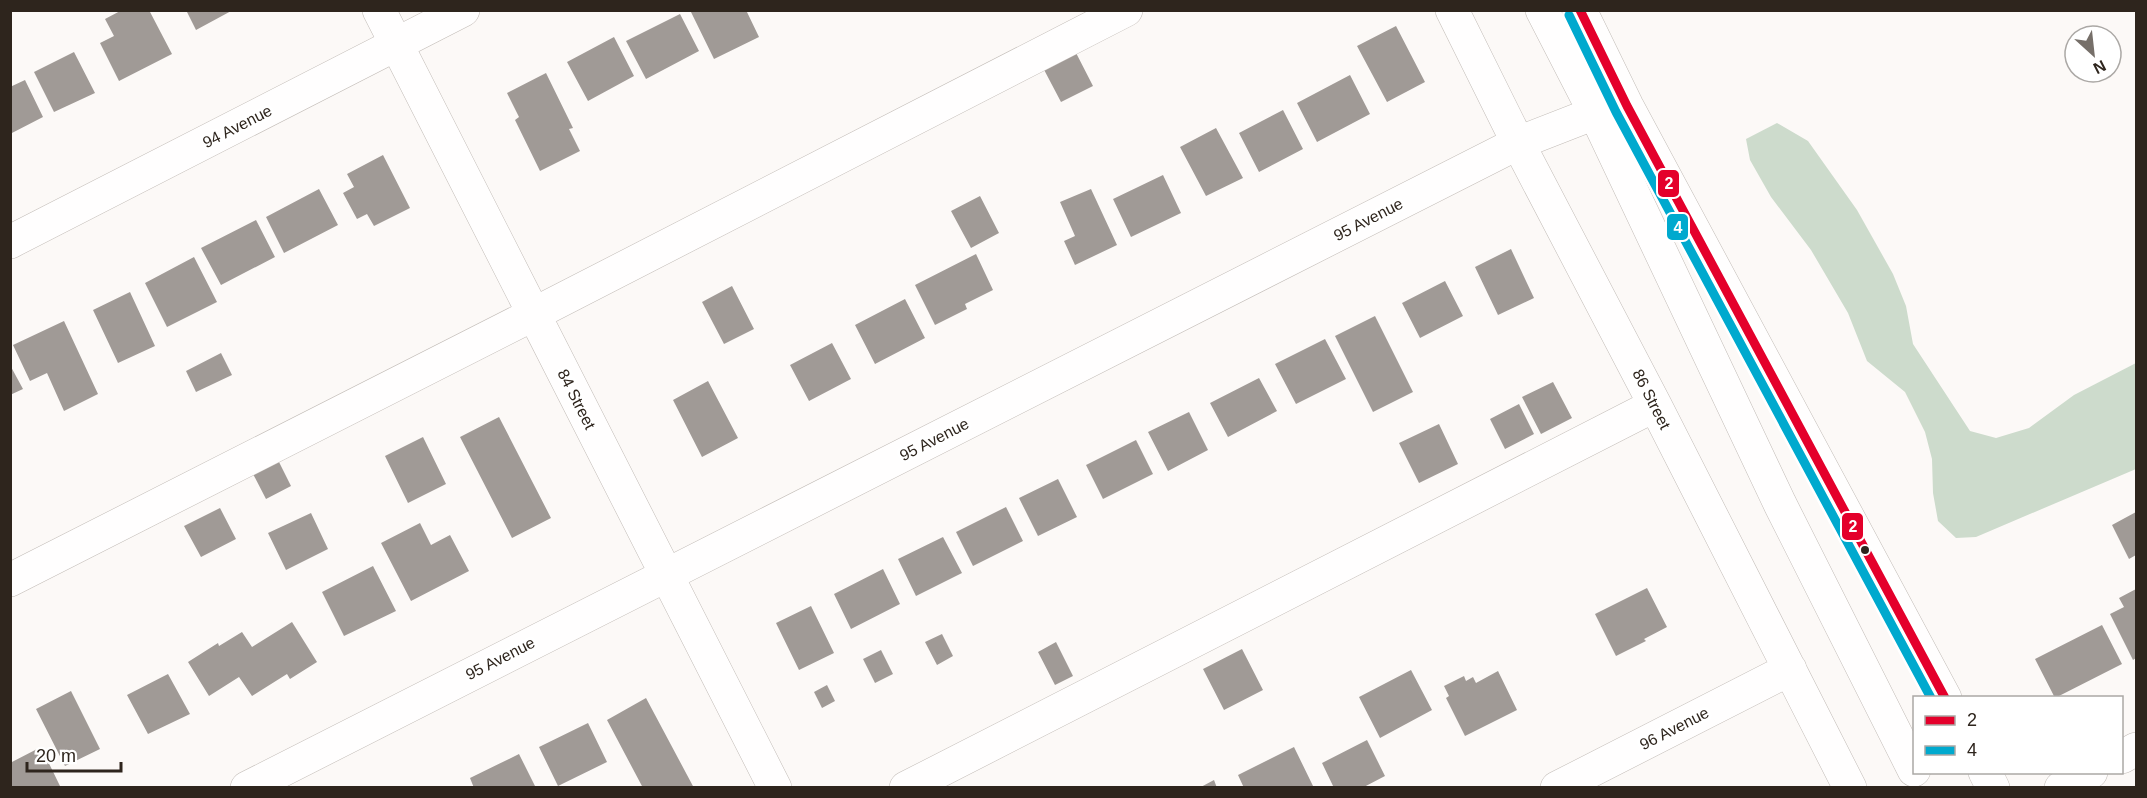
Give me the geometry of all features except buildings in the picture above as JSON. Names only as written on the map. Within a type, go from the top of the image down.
[{"type":"street","name":"84 Street","points":[[379,10],[775,788]]},
{"type":"street","name":"94 Avenue","points":[[10,242],[463,10]]},
{"type":"street","points":[[10,580],[1126,10]]},
{"type":"street","name":"86 Street","points":[[1452,10],[1518,143],[1655,405],[1850,788]]},
{"type":"street","points":[[1542,10],[1595,113],[1780,504],[1913,767]]},
{"type":"street","points":[[1580,10],[1628,106],[1944,696]]},
{"type":"street","name":"95 Avenue","points":[[247,788],[1518,143],[1595,113],[1628,106]]},
{"type":"street","points":[[906,788],[1655,405]]},
{"type":"street","name":"96 Avenue","points":[[1557,788],[1790,669]]},
{"type":"street","points":[[1916,774],[1923,788]]},
{"type":"street","points":[[1986,774],[1993,788]]},
{"type":"street","points":[[2061,788],[2087,774]]},
{"type":"green space","points":[[1777,123],[1808,141],[1857,210],[1893,274],[1906,306],[1913,344],[1970,431],[1996,438],[2029,428],[2074,395],[2136,363],[2136,469],[1976,537],[1956,538],[1938,521],[1933,493],[1932,459],[1925,432],[1905,392],[1867,361],[1848,313],[1811,250],[1771,197],[1750,160],[1746,139]]},
{"type":"transit line","name":"2","points":[[1580,10],[1627,106],[1944,696]]},
{"type":"transit line","name":"4","points":[[1569,15],[1616,112],[1930,696]]}]
